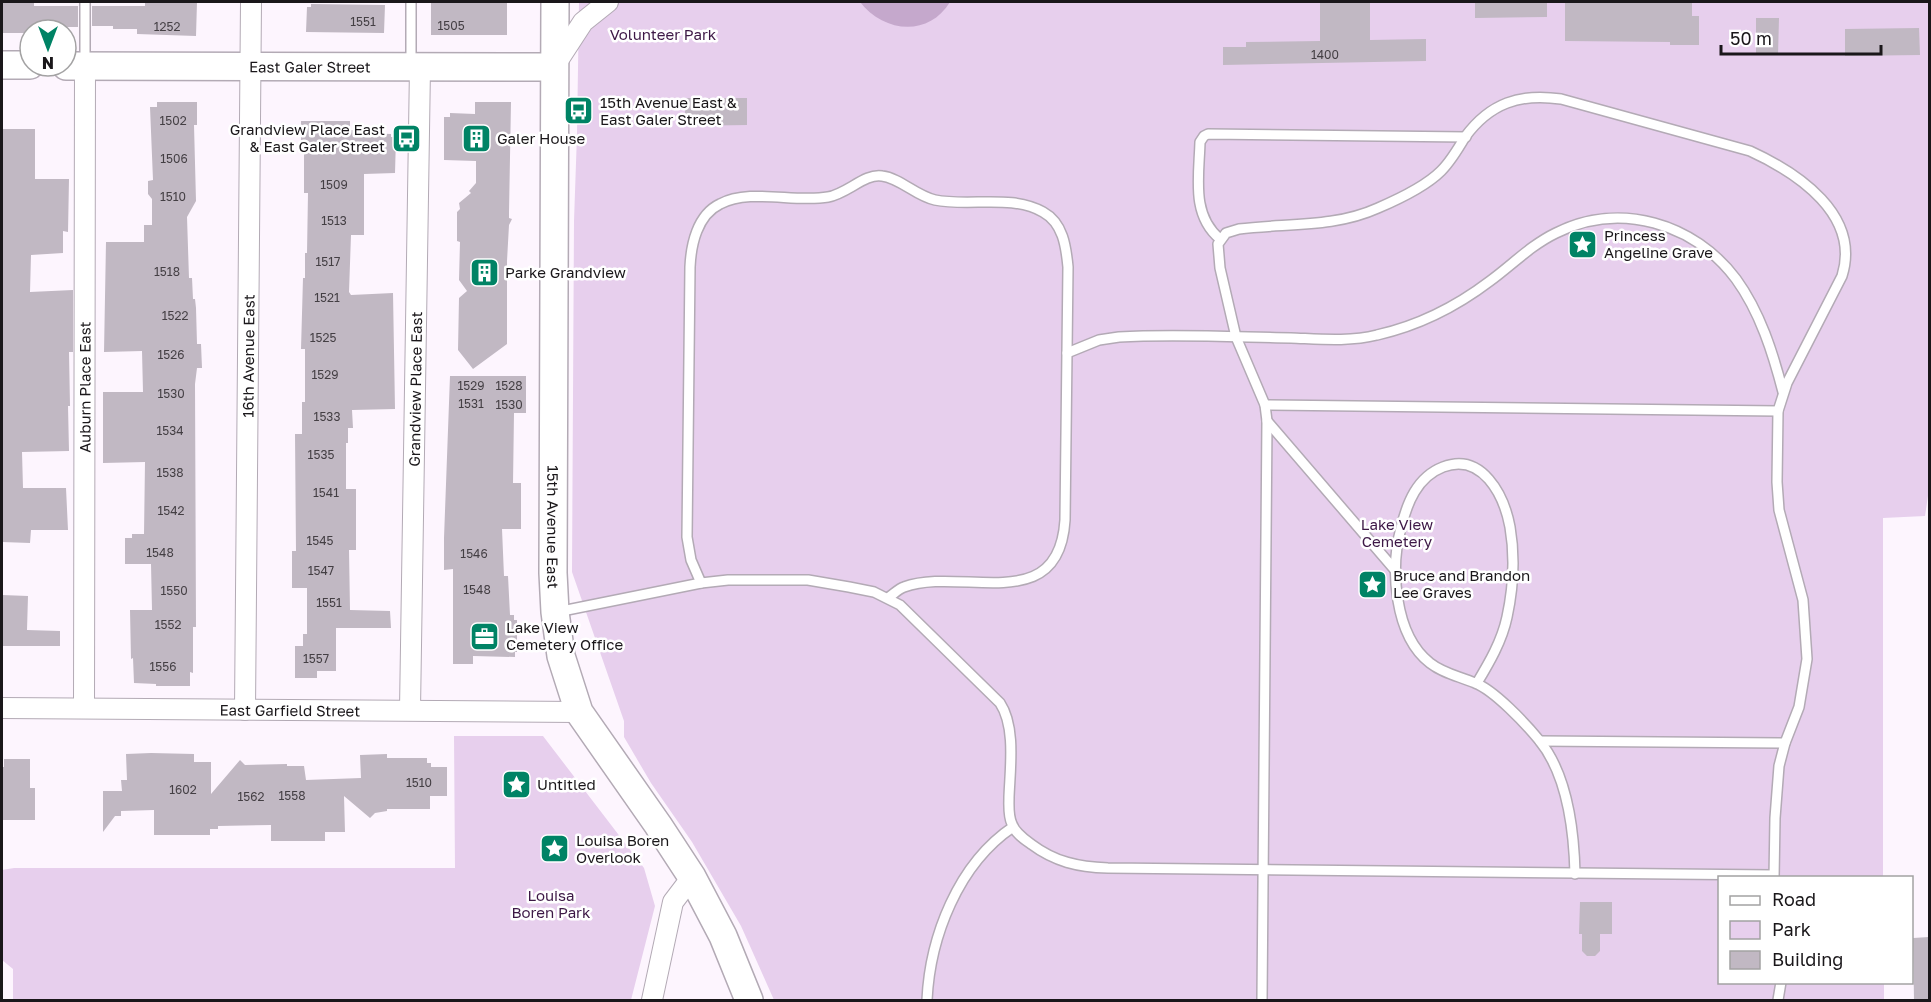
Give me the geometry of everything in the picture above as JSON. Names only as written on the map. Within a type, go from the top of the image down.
[{"type":"street","name":"16th Avenue East","points":[[245,710],[251,2]]},
{"type":"street","name":"15th Avenue East","points":[[555,2],[555,612],[563,664],[579,712],[692,877],[723,936],[749,1000]]},
{"type":"street","points":[[554,67],[583,22],[608,2]]},
{"type":"street","points":[[2,65],[18,65]]},
{"type":"street","name":"East Galer Street","points":[[78,66],[554,67]]},
{"type":"street","name":"Grandview Place East","points":[[410,710],[415,67]]},
{"type":"street","name":"Auburn Place East","points":[[76,78],[84,708]]},
{"type":"street","name":"East Garfield Street","points":[[2,708],[579,712]]},
{"type":"street","points":[[652,1000],[674,902],[692,877]]},
{"type":"lane","points":[[78,52],[85,2]]},
{"type":"lane","points":[[411,2],[415,67]]},
{"type":"lane","points":[[555,612],[701,583],[751,580],[808,580],[874,592],[889,597],[916,618],[1000,703],[1006,712],[1010,727],[1009,812],[1013,827],[1036,848],[1058,861],[1075,866],[1108,868],[1263,870],[1575,874],[1773,876],[1777,785],[1785,743],[1803,693],[1807,659],[1803,600],[1779,510],[1778,411],[1783,392],[1838,287],[1846,257],[1846,244],[1837,219],[1802,180],[1779,164],[1730,144],[1549,97],[1523,97],[1487,113],[1440,173],[1412,191],[1378,208],[1329,222],[1239,230],[1226,233],[1220,239],[1218,249],[1220,268],[1236,337],[1265,405],[1268,421],[1263,870],[1263,1000]]},
{"type":"lane","points":[[1220,239],[1206,225],[1199,197],[1200,142],[1208,134],[1466,137]]},
{"type":"lane","points":[[701,583],[691,560],[687,537],[690,267],[695,234],[704,219],[719,204],[748,197],[831,197],[845,192],[872,176],[883,176],[915,193],[937,201],[1028,205],[1049,216],[1060,231],[1066,247],[1068,267],[1064,532],[1059,552],[1040,574],[1022,581],[925,583],[902,588],[889,597]]},
{"type":"lane","points":[[1067,353],[1099,340],[1119,336],[1339,339],[1378,335],[1434,314],[1466,298],[1536,244],[1554,233],[1591,220],[1627,217],[1657,223],[1696,240],[1726,267],[1746,294],[1762,328],[1783,392]]},
{"type":"lane","points":[[1265,405],[1778,411]]},
{"type":"lane","points":[[1268,421],[1395,570]]},
{"type":"lane","points":[[1477,683],[1502,633],[1510,600],[1512,568],[1510,528],[1500,498],[1485,473],[1471,466],[1452,465],[1437,470],[1420,483],[1406,510],[1397,543],[1395,570],[1400,609],[1410,635],[1419,651],[1429,662],[1451,676],[1477,683],[1499,700],[1540,741],[1553,763],[1563,789],[1574,845],[1575,874]]},
{"type":"lane","points":[[1540,741],[1785,743]]},
{"type":"lane","points":[[927,1000],[934,946],[957,893],[985,851],[1002,834],[1013,827]]},
{"type":"lane","points":[[1778,1000],[1781,984]]},
{"type":"green space","name":"Lake View Cemetery","points":[[579,2],[1929,2],[1929,489],[1925,516],[1883,518],[1883,876],[1718,876],[1718,984],[1884,984],[1884,1000],[774,1000],[741,926],[692,842],[651,783],[624,737],[624,721],[572,572],[574,221]]},
{"type":"green space","name":"Louisa Boren Park","points":[[454,736],[543,736],[644,868],[655,906],[631,1000],[13,1000],[13,969],[2,960],[2,870],[14,868],[455,868]]},
{"type":"shaded area","points":[[860,2],[950,2],[941,14],[930,21],[918,26],[905,27],[881,20]]},
{"type":"building","points":[[2,2],[34,3],[34,6],[78,6],[78,18],[18,18],[18,33],[2,33]]},
{"type":"building","points":[[145,2],[197,2],[196,36],[137,34],[137,29],[92,26],[92,6],[145,6]]},
{"type":"building","points":[[431,2],[507,2],[507,35],[431,35]]},
{"type":"building","points":[[1320,2],[1370,2],[1370,40],[1426,39],[1426,61],[1223,65],[1223,47],[1246,47],[1246,42],[1320,41]]},
{"type":"building","points":[[1475,2],[1547,2],[1547,17],[1475,18]]},
{"type":"building","points":[[1565,2],[1692,2],[1692,16],[1699,16],[1699,45],[1670,45],[1670,42],[1565,41]]},
{"type":"building","points":[[311,4],[385,5],[384,33],[306,32],[307,7],[311,7]]},
{"type":"building","points":[[1756,18],[1779,18],[1778,55],[1756,55]]},
{"type":"building","points":[[1919,28],[1920,55],[1845,56],[1845,29]]},
{"type":"building","points":[[685,98],[747,98],[747,125],[685,126]]},
{"type":"building","points":[[157,102],[197,102],[197,125],[194,125],[196,201],[187,217],[189,278],[192,278],[197,344],[201,344],[202,368],[197,368],[195,384],[196,627],[193,627],[193,673],[190,672],[190,686],[156,686],[156,684],[134,683],[130,610],[152,610],[151,564],[125,564],[125,538],[132,538],[132,534],[144,534],[145,462],[103,463],[103,392],[143,392],[142,351],[104,352],[106,242],[144,242],[144,225],[152,225],[152,199],[148,194],[148,181],[153,180],[150,107],[157,107]]},
{"type":"building","name":"Parke Grandview","points":[[475,102],[511,102],[509,218],[512,219],[509,225],[507,261],[507,344],[473,369],[458,350],[459,298],[467,291],[459,280],[460,242],[457,241],[457,212],[460,209],[459,203],[471,193],[469,191],[476,183],[476,161],[444,160],[444,117],[450,117],[450,113],[475,114]]},
{"type":"building","points":[[301,121],[350,121],[350,130],[367,130],[367,133],[391,134],[391,137],[396,137],[395,173],[364,174],[364,235],[351,235],[349,292],[351,295],[393,293],[395,409],[352,410],[353,428],[348,428],[348,443],[346,443],[346,489],[356,489],[356,550],[349,550],[350,610],[390,611],[391,628],[336,628],[336,671],[317,671],[317,678],[295,678],[295,646],[303,646],[303,634],[307,634],[307,588],[292,588],[292,551],[296,551],[295,434],[302,434],[302,402],[305,402],[305,349],[301,349],[308,193],[304,193]]},
{"type":"building","points":[[2,129],[35,129],[35,179],[69,179],[68,232],[63,231],[63,253],[31,255],[30,292],[73,290],[73,352],[69,352],[69,451],[22,452],[23,488],[66,488],[68,530],[31,530],[30,543],[2,542]]},
{"type":"building","points":[[450,376],[526,376],[526,413],[514,413],[513,483],[521,483],[521,529],[502,529],[504,576],[508,576],[510,615],[514,615],[514,620],[517,620],[517,652],[515,652],[515,657],[473,656],[473,664],[453,664],[453,569],[444,570]]},
{"type":"building","points":[[2,595],[28,596],[27,630],[60,631],[60,646],[2,646]]},
{"type":"building","points":[[126,754],[194,754],[194,762],[211,762],[211,794],[240,760],[245,765],[304,766],[306,780],[361,778],[360,755],[387,754],[387,758],[427,758],[427,763],[431,763],[431,767],[447,767],[447,796],[430,796],[430,809],[387,809],[387,811],[375,813],[370,818],[344,796],[345,832],[325,832],[325,841],[271,841],[271,825],[218,826],[218,829],[210,829],[210,835],[154,835],[154,810],[121,811],[121,816],[115,816],[103,832],[103,791],[122,791],[121,780],[127,780]]},
{"type":"building","points":[[4,759],[30,759],[30,788],[35,788],[35,820],[2,820]]},
{"type":"building","points":[[1580,902],[1612,902],[1612,934],[1600,934],[1600,951],[1595,956],[1587,956],[1582,951],[1582,934],[1579,934]]},
{"type":"building","points":[[1929,937],[1929,1000],[1914,1000],[1913,938]]},
{"type":"place","name":"15th Avenue East & East Galer Street","points":[[579,111]]},
{"type":"place","name":"Grandview Place East & East Galer Street","points":[[406,138]]},
{"type":"place","name":"Galer House","points":[[476,138]]},
{"type":"place","name":"Princess Angeline Grave","points":[[1583,244]]},
{"type":"place","name":"Parke Grandview","points":[[484,272]]},
{"type":"place","name":"Bruce and Brandon Lee Graves","points":[[1372,584]]},
{"type":"place","name":"Lake View Cemetery Office","points":[[485,636]]},
{"type":"place","name":"Untitled","points":[[516,784]]},
{"type":"place","name":"Louisa Boren Overlook","points":[[555,849]]},
{"type":"park label","name":"Volunteer Park","points":[[663,34]]}]
